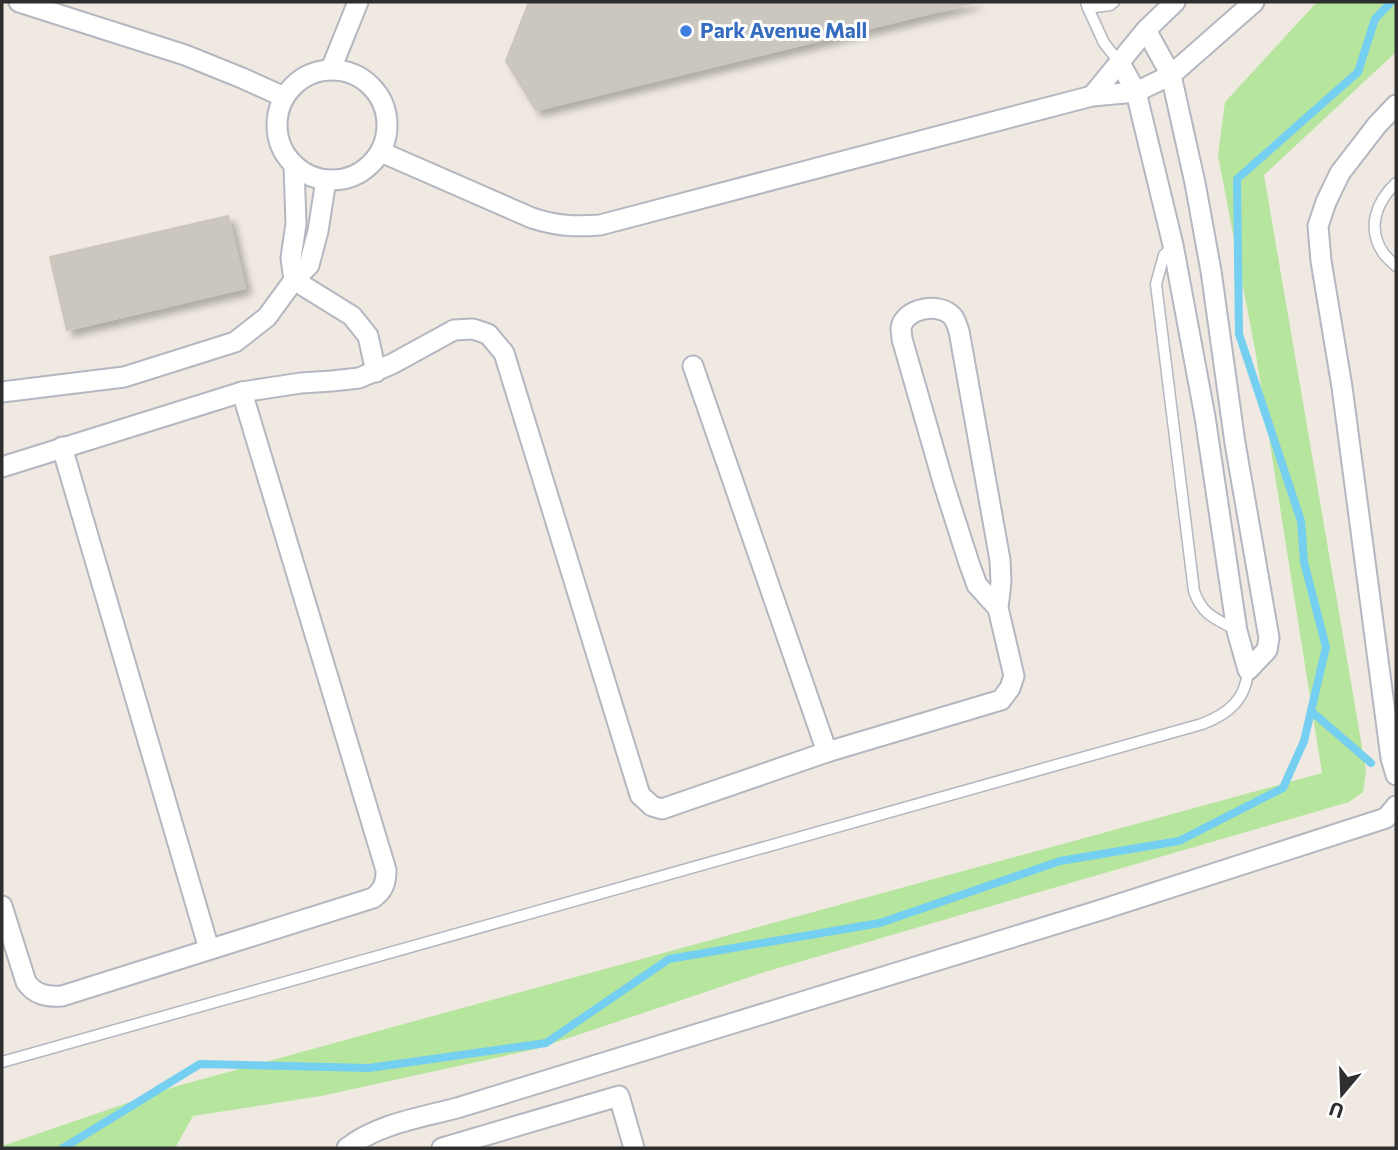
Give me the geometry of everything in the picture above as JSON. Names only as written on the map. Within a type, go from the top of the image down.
[{"type":"street","points":[[19,2],[185,55],[284,97]]},
{"type":"street","points":[[331,69],[358,2]]},
{"type":"street","points":[[1092,96],[1146,30],[1175,2]]},
{"type":"street","points":[[380,152],[554,225],[600,225],[1092,96],[1136,92],[1171,75],[1254,2]]},
{"type":"street","points":[[1146,30],[1171,75],[1211,271],[1269,638],[1267,650],[1248,670]]},
{"type":"street","points":[[1120,63],[1136,92],[1173,246],[1205,417],[1237,631],[1248,670]]},
{"type":"street","points":[[331,69],[350,72],[367,82],[379,96],[386,114],[387,133],[380,152],[371,165],[343,180],[309,176],[294,165],[282,150],[276,133],[277,114],[284,97],[296,82],[312,73],[331,69]]},
{"type":"street","points":[[1396,105],[1340,173],[1318,226],[1391,758],[1396,775]]},
{"type":"street","points":[[294,165],[296,225],[291,258],[294,279],[352,316],[368,336],[376,372]]},
{"type":"street","points":[[2,392],[124,377],[235,342],[267,317],[294,279],[309,265],[318,231],[326,180]]},
{"type":"street","points":[[2,467],[242,392],[359,378],[376,372],[454,330],[473,329],[488,334],[504,353],[640,795],[652,807],[662,809],[827,752],[1001,701],[1010,688],[1014,676],[998,608],[1000,560],[959,331],[952,315],[944,310],[910,313],[901,329],[902,339],[969,563],[977,585],[998,608]]},
{"type":"street","points":[[693,366],[827,752]]},
{"type":"street","points":[[2,906],[26,982],[31,990],[49,996],[62,996],[373,898],[383,888],[386,870],[242,392]]},
{"type":"street","points":[[1205,417],[1231,409]]},
{"type":"street","points":[[62,447],[209,949]]},
{"type":"street","points":[[347,1148],[357,1140],[376,1140],[403,1122],[470,1104],[1104,909],[1386,818],[1396,806]]},
{"type":"street","points":[[442,1148],[618,1096],[634,1148]]},
{"type":"lane","points":[[1114,2],[1110,5],[1087,5],[1104,43],[1120,63]]},
{"type":"lane","points":[[1396,183],[1380,202],[1375,219],[1376,237],[1384,253],[1396,266]]},
{"type":"lane","points":[[1173,246],[1164,255],[1156,284],[1194,591],[1203,610],[1237,631]]},
{"type":"lane","points":[[2,1062],[1202,724],[1231,710],[1247,681],[1248,670]]},
{"type":"green space","points":[[1317,2],[1396,2],[1396,52],[1264,175],[1366,770],[1363,792],[1349,802],[768,971],[536,1049],[321,1096],[193,1116],[175,1148],[2,1148],[177,1086],[1322,773],[1256,355],[1218,155],[1225,102]]},
{"type":"building","name":"Park Avenue Mall","points":[[529,2],[976,2],[536,110],[506,61]]},
{"type":"building","points":[[228,216],[245,288],[67,330],[50,257]]},
{"type":"waterway","points":[[63,1148],[200,1064],[369,1068],[546,1043],[669,959],[880,923],[1060,861],[1179,841],[1283,788],[1304,741],[1326,647],[1304,562],[1301,521],[1239,334],[1237,179],[1358,72],[1375,19],[1391,2]]},
{"type":"waterway","points":[[1311,711],[1371,763]]},
{"type":"place","name":"Park Avenue Mall","points":[[686,31]]}]
